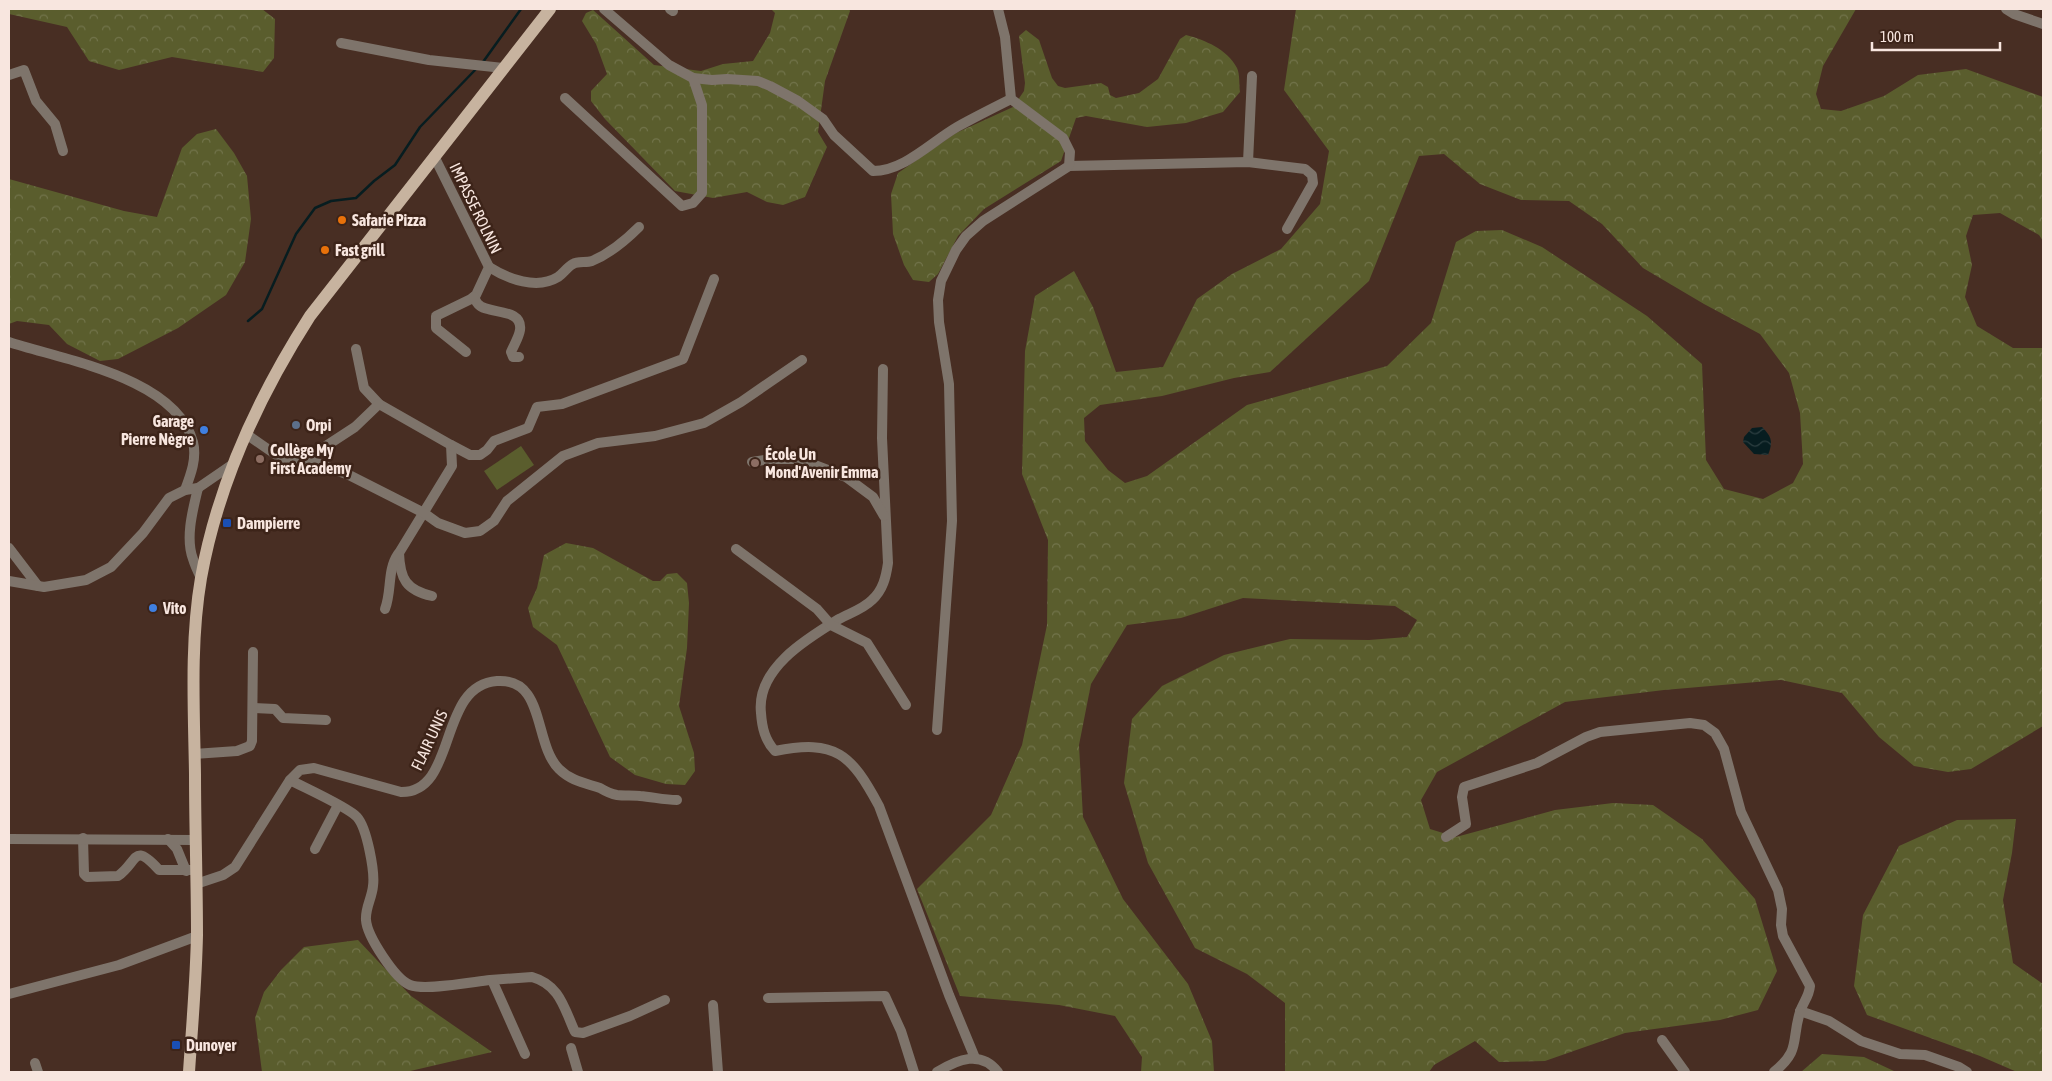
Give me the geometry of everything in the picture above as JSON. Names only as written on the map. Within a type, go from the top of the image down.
[{"type":"main road","points":[[189,1072],[197,936],[196,884],[190,871],[195,840],[196,615],[201,578],[216,512],[233,464],[280,362],[310,316],[550,9]]},
{"type":"street","points":[[604,9],[669,65],[693,78],[758,81],[798,101],[823,120],[834,135],[873,171],[882,171],[905,161],[956,127],[1012,99]]},
{"type":"street","points":[[937,730],[952,521],[949,384],[939,322],[938,300],[941,281],[956,250],[966,236],[983,221],[1045,181],[1066,170],[1069,166],[1070,152],[1063,138],[1012,99],[1005,37],[998,9]]},
{"type":"street","points":[[2006,9],[2014,14],[2043,24]]},
{"type":"street","points":[[340,43],[429,60],[503,68]]},
{"type":"street","points":[[9,75],[24,70],[31,92],[54,124],[63,151]]},
{"type":"street","points":[[1248,162],[1252,76]]},
{"type":"street","points":[[565,98],[682,206],[693,203],[702,193],[702,105],[693,78]]},
{"type":"street","name":"IMPASSE ROLNIN","points":[[434,156],[488,267],[474,296]]},
{"type":"street","points":[[1069,166],[1248,162],[1305,169],[1312,174],[1313,183],[1286,230]]},
{"type":"street","points":[[488,267],[503,276],[515,280],[548,282],[559,276],[572,264],[596,259],[620,246],[639,227]]},
{"type":"street","points":[[356,349],[364,388],[379,404],[470,455],[480,455],[494,441],[528,428],[537,407],[562,404],[683,359],[714,279]]},
{"type":"street","points":[[466,352],[436,328],[435,320],[436,316],[440,313],[474,296],[478,304],[515,316],[519,321],[520,330],[511,352],[513,357],[519,357]]},
{"type":"street","points":[[9,342],[116,376],[147,390],[169,406],[185,423],[193,442],[194,466],[185,490]]},
{"type":"street","points":[[306,458],[349,475],[438,523],[465,533],[480,531],[494,521],[507,501],[563,456],[598,443],[655,436],[704,423],[741,402],[802,360]]},
{"type":"street","points":[[883,369],[882,438],[888,562],[886,578],[882,588],[866,605],[807,640],[781,662],[764,686],[760,703],[767,741],[776,751],[801,746],[832,750],[850,761],[864,779],[882,813],[949,995],[975,1058]]},
{"type":"street","points":[[246,434],[285,461],[306,458],[355,427],[379,404]]},
{"type":"street","points":[[385,609],[390,590],[393,562],[452,466],[451,445]]},
{"type":"street","points":[[752,462],[770,459],[799,459],[846,477],[873,497],[886,519]]},
{"type":"street","points":[[9,581],[44,587],[86,580],[111,567],[143,533],[169,498],[185,490],[198,488],[233,464]]},
{"type":"street","points":[[198,488],[194,503],[191,550],[192,558],[201,578]]},
{"type":"street","points":[[9,548],[38,586]]},
{"type":"street","points":[[736,549],[817,609],[831,625],[867,643],[906,705]]},
{"type":"street","points":[[399,553],[399,568],[403,580],[420,593],[432,596]]},
{"type":"street","points":[[194,754],[237,751],[250,746],[252,741],[253,652]]},
{"type":"street","name":"FLAIR UNIS","points":[[196,884],[223,875],[235,867],[290,780],[300,770],[314,768],[401,792],[412,792],[422,787],[442,755],[453,724],[467,696],[481,684],[498,681],[508,682],[530,695],[547,752],[560,770],[572,780],[616,795],[678,800]]},
{"type":"street","points":[[253,708],[275,709],[283,718],[326,720]]},
{"type":"street","points":[[1446,837],[1466,824],[1462,797],[1464,787],[1537,763],[1586,737],[1600,732],[1690,723],[1704,725],[1715,733],[1724,750],[1741,812],[1778,890],[1782,909],[1781,925],[1783,936],[1810,986],[1809,995],[1800,1011],[1794,1046],[1787,1062],[1774,1072]]},
{"type":"street","points":[[290,780],[356,816],[362,827],[374,875],[366,920],[374,943],[390,966],[410,985],[428,987],[532,977],[544,981],[557,992],[576,1032],[583,1033],[605,1026],[665,1000]]},
{"type":"street","points":[[315,849],[338,805]]},
{"type":"street","points":[[83,838],[84,874],[87,877],[118,876],[134,858],[140,856],[149,857],[159,870],[190,871]]},
{"type":"street","points":[[9,839],[195,840]]},
{"type":"street","points":[[168,839],[178,849],[190,871]]},
{"type":"street","points":[[9,994],[119,964],[197,936]]},
{"type":"street","points":[[492,980],[525,1054]]},
{"type":"street","points":[[768,998],[886,996],[901,1031],[914,1072]]},
{"type":"street","points":[[713,1005],[718,1072]]},
{"type":"street","points":[[1800,1011],[1829,1021],[1860,1041],[1900,1054],[1925,1055],[1959,1067],[1967,1072]]},
{"type":"street","points":[[1662,1040],[1685,1072]]},
{"type":"street","points":[[572,1048],[578,1072]]},
{"type":"street","points":[[937,1072],[964,1059],[975,1058],[993,1065],[998,1072]]},
{"type":"green space","points":[[9,9],[262,9],[275,19],[274,58],[263,72],[172,57],[119,70],[89,61],[67,27],[9,14]]},
{"type":"green space","points":[[771,9],[849,9],[850,11],[825,81],[818,132],[827,147],[805,197],[783,205],[767,202],[747,192],[713,198],[675,191],[605,119],[591,101],[591,91],[607,74],[596,44],[582,21],[586,13],[593,10],[654,65],[701,71],[723,64],[753,61],[770,33],[775,13]]},
{"type":"green space","points":[[1296,9],[1856,9],[1823,66],[1816,94],[1821,109],[1841,111],[1884,96],[1918,75],[1966,69],[2043,97],[2043,241],[2039,235],[2000,213],[1973,215],[1966,236],[1972,265],[1965,297],[1977,326],[2013,348],[2043,348],[2043,726],[1971,769],[1948,772],[1914,766],[1879,737],[1842,693],[1781,680],[1664,690],[1565,702],[1437,772],[1421,800],[1430,829],[1456,837],[1555,810],[1613,803],[1653,805],[1702,839],[1755,899],[1777,971],[1758,1010],[1720,1020],[1625,1033],[1545,1061],[1499,1062],[1475,1041],[1434,1065],[1429,1072],[1285,1072],[1285,1003],[1247,974],[1195,948],[1148,863],[1124,783],[1132,719],[1162,686],[1224,655],[1290,639],[1369,640],[1407,637],[1417,620],[1395,606],[1243,598],[1181,618],[1127,625],[1091,684],[1079,745],[1083,817],[1123,899],[1188,984],[1212,1041],[1214,1072],[1141,1072],[1142,1057],[1115,1016],[1059,1005],[960,996],[917,889],[991,815],[1022,745],[1047,625],[1048,540],[1022,474],[1025,351],[1035,296],[1074,271],[1093,307],[1116,372],[1163,367],[1197,299],[1232,274],[1281,249],[1320,204],[1329,151],[1284,90]],"holes":[[[1444,154],[1480,184],[1521,200],[1569,201],[1602,224],[1643,268],[1760,334],[1789,373],[1800,413],[1803,464],[1793,483],[1763,499],[1724,489],[1706,460],[1702,364],[1647,316],[1542,247],[1502,230],[1476,231],[1456,242],[1431,323],[1387,366],[1247,405],[1147,476],[1125,483],[1108,470],[1085,441],[1084,418],[1100,405],[1162,396],[1234,378],[1270,372],[1369,281],[1419,156]]]},
{"type":"green space","points":[[1026,30],[1039,40],[1052,78],[1058,86],[1065,88],[1101,83],[1108,87],[1110,95],[1116,98],[1139,93],[1158,79],[1180,39],[1186,35],[1215,46],[1233,61],[1238,70],[1240,92],[1223,112],[1186,123],[1147,127],[1086,116],[1076,118],[1061,161],[984,209],[958,236],[938,274],[929,282],[913,280],[904,265],[893,234],[891,194],[898,173],[956,133],[1013,107],[1024,91],[1025,83],[1019,36]]},
{"type":"green space","points":[[216,129],[234,153],[247,176],[251,219],[245,262],[226,295],[178,328],[118,359],[100,361],[67,344],[49,325],[17,321],[9,324],[9,179],[124,211],[157,217],[182,148],[197,134]]},
{"type":"green space","points":[[521,446],[534,465],[497,490],[484,471]]},
{"type":"green space","points":[[566,543],[593,548],[653,581],[660,581],[667,574],[677,573],[687,583],[689,603],[687,648],[679,706],[694,753],[695,771],[685,785],[666,784],[635,775],[610,757],[557,645],[533,627],[528,608],[537,588],[544,555]]},
{"type":"green space","points":[[2016,819],[2003,900],[2013,963],[2043,984],[2043,1072],[2017,1072],[1980,1056],[1867,1015],[1854,986],[1863,915],[1899,846],[1957,820]]},
{"type":"green space","points":[[358,940],[411,996],[492,1052],[406,1072],[262,1072],[255,1018],[264,992],[281,970],[304,947]]},
{"type":"green space","points":[[1822,1054],[1864,1057],[1896,1072],[1801,1072]]},
{"type":"water","points":[[1762,427],[1771,440],[1768,455],[1754,454],[1743,442],[1744,437],[1752,428]]},
{"type":"waterway","points":[[483,62],[521,9]]},
{"type":"waterway","points":[[248,321],[262,309],[296,234],[315,208],[331,201],[356,198],[395,165],[420,127],[477,68]]},
{"type":"place","name":"Safarie Pizza","points":[[342,220]]},
{"type":"place","name":"Fast grill","points":[[325,250]]},
{"type":"place","name":"Orpi","points":[[296,425]]},
{"type":"place","name":"Garage Pierre Nègre","points":[[204,430]]},
{"type":"place","name":"Collège My First Academy","points":[[260,459]]},
{"type":"place","name":"École Un Mond'Avenir Emma","points":[[755,463]]},
{"type":"place","name":"Dampierre","points":[[227,523]]},
{"type":"place","name":"Vito","points":[[153,608]]},
{"type":"place","name":"Dunoyer","points":[[176,1045]]}]
